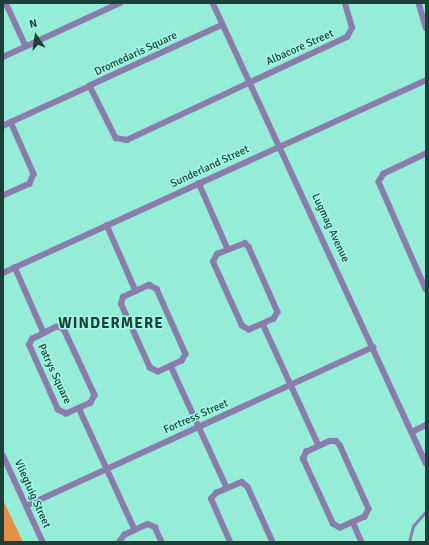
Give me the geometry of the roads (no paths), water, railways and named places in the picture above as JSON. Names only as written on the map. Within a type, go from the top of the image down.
[{"type":"street","points":[[6,3],[26,46]]},
{"type":"street","points":[[3,57],[120,3]]},
{"type":"street","name":"Lugmag Avenue","points":[[213,3],[426,462]]},
{"type":"street","name":"Albacore Street","points":[[250,83],[347,37],[352,28],[345,3]]},
{"type":"street","points":[[419,3],[426,28]]},
{"type":"street","name":"Dromedaris Square","points":[[223,25],[90,86],[114,136],[123,141],[250,83]]},
{"type":"street","name":"Sunderland Street","points":[[3,273],[426,80]]},
{"type":"street","points":[[3,126],[90,86]]},
{"type":"street","points":[[3,196],[30,184],[34,179],[33,169],[11,122]]},
{"type":"street","points":[[426,154],[384,174],[379,182],[426,289]]},
{"type":"street","points":[[199,183],[228,249]]},
{"type":"street","points":[[107,225],[136,291]]},
{"type":"street","points":[[241,243],[248,246],[278,310],[275,318],[249,330],[243,328],[213,263],[215,255],[228,249],[241,243]]},
{"type":"street","name":"Patrys Square","points":[[15,268],[44,333]]},
{"type":"street","points":[[149,285],[156,287],[186,352],[184,360],[171,366],[158,372],[151,370],[121,300],[149,285]]},
{"type":"street","points":[[262,324],[319,446]]},
{"type":"street","name":"Patrys Square","points":[[58,327],[66,331],[95,396],[92,402],[66,414],[58,410],[29,346],[32,339],[44,333],[58,327]]},
{"type":"street","name":"Fortress Street","points":[[26,506],[373,347]]},
{"type":"street","points":[[171,366],[227,488]]},
{"type":"street","name":"Patrys Square","points":[[79,408],[135,530]]},
{"type":"street","points":[[412,432],[426,425]]},
{"type":"street","points":[[332,441],[338,443],[368,507],[366,516],[340,528],[334,525],[304,461],[306,452],[319,446],[332,441]]},
{"type":"street","name":"Vliegtuig Street","points":[[3,455],[43,542]]},
{"type":"street","points":[[230,542],[212,501],[214,494],[240,482],[247,485],[273,542]]},
{"type":"street","points":[[353,522],[362,542]]},
{"type":"street","points":[[120,542],[122,536],[152,525],[162,542]]},
{"type":"lane","points":[[409,542],[414,526],[426,511]]},
{"type":"district","name":"WINDERMERE","points":[[111,324]]}]
